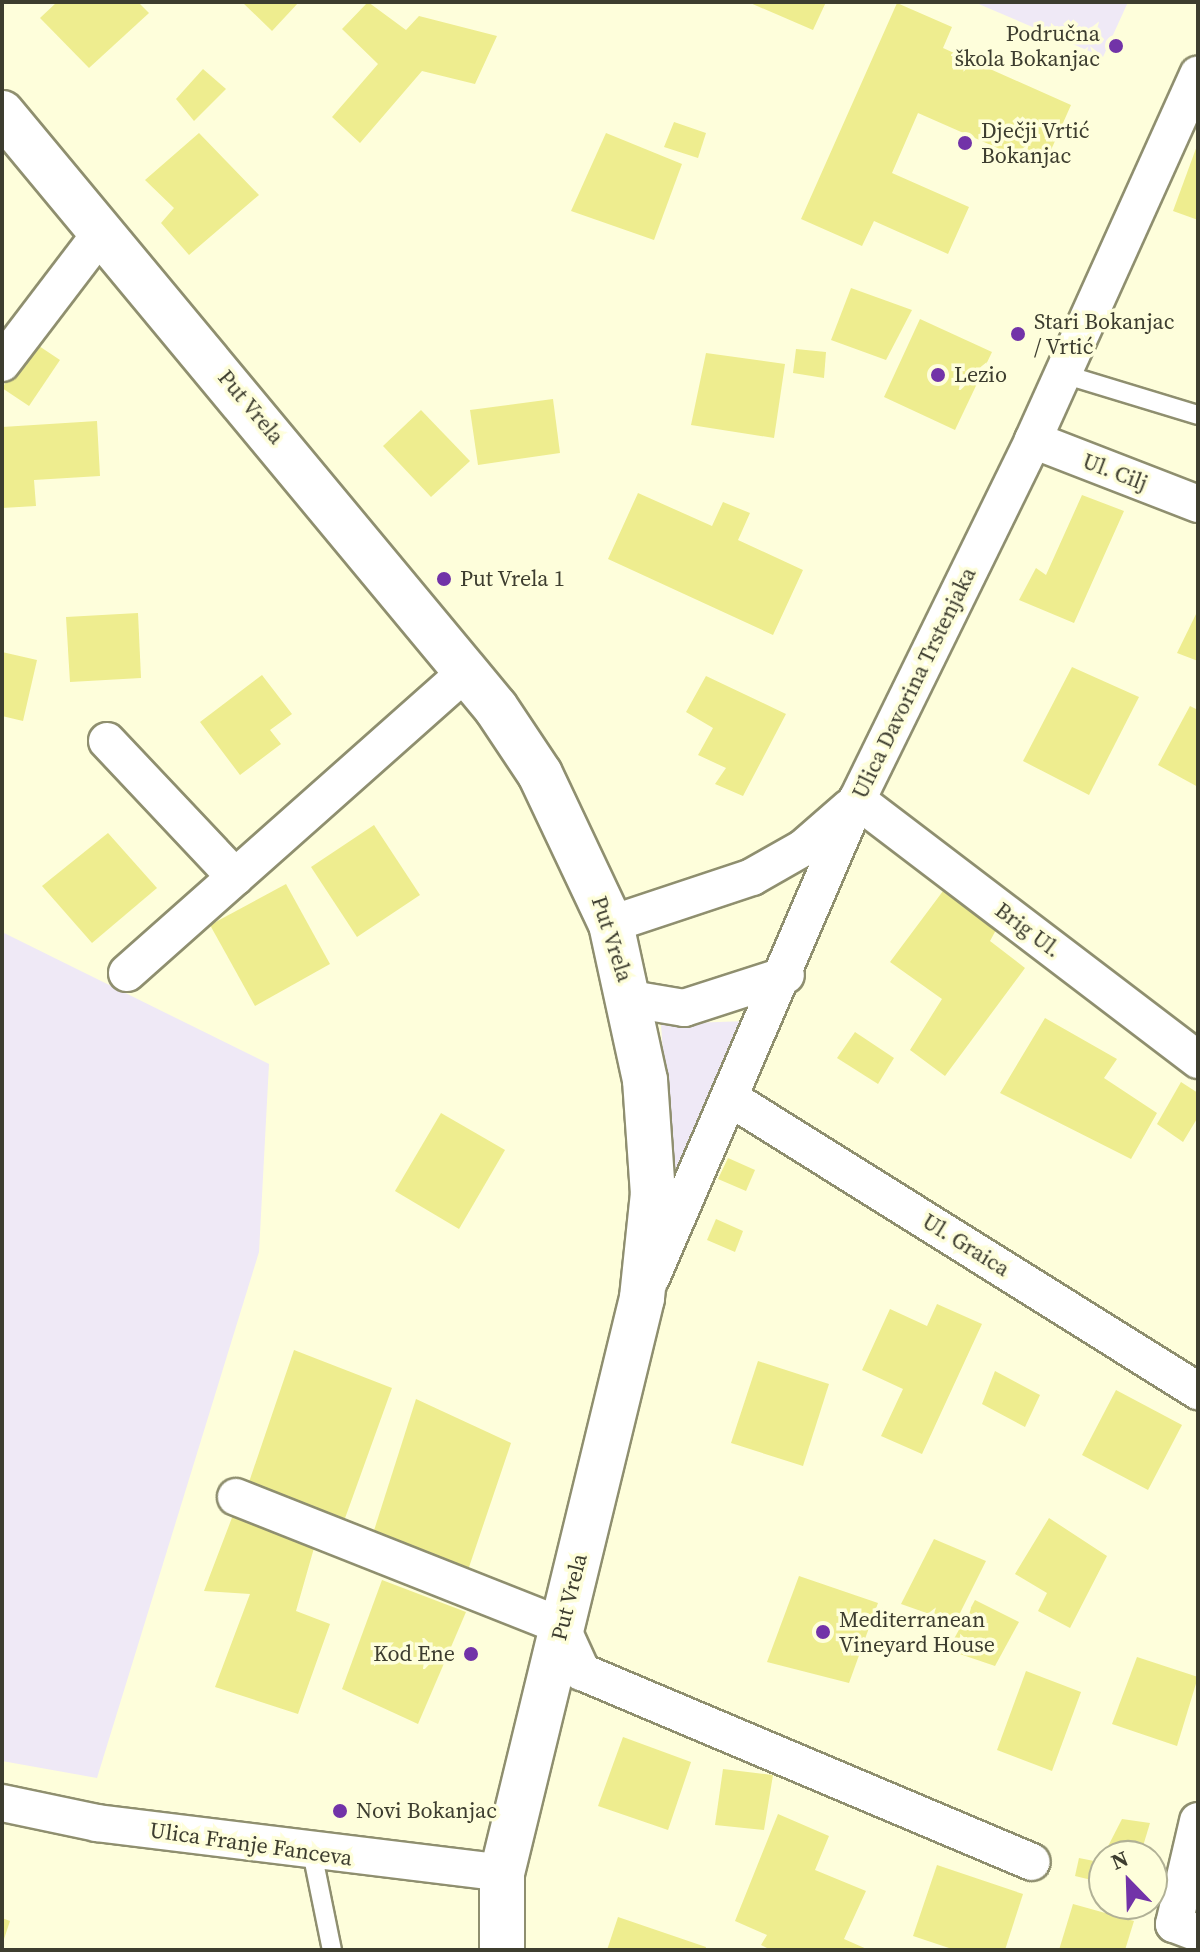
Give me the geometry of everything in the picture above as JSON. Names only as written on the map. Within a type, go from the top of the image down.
[{"type":"main road","name":"Put Vrela","points":[[2,113],[467,671],[540,774],[611,924],[631,999],[653,1193],[642,1298],[502,1873],[502,1950]]},
{"type":"street","name":"Ulica Davorina Trstenjaka","points":[[642,1298],[733,1100],[857,800],[1033,440],[1198,74]]},
{"type":"street","points":[[2,363],[101,233]]},
{"type":"street","name":"Ul. Cilj","points":[[1033,440],[1198,504]]},
{"type":"street","points":[[127,973],[467,671]]},
{"type":"street","points":[[107,741],[235,877]]},
{"type":"street","points":[[611,924],[752,877],[803,848],[857,800]]},
{"type":"street","name":"Brig Ul.","points":[[857,800],[1198,1060]]},
{"type":"street","points":[[631,999],[684,1008],[786,975]]},
{"type":"street","name":"Ul. Graica","points":[[733,1100],[1198,1391]]},
{"type":"street","points":[[236,1497],[561,1626],[582,1672],[1031,1862]]},
{"type":"street","name":"Ulica Franje Fanceva","points":[[2,1803],[312,1852],[502,1873]]},
{"type":"street","points":[[1198,1821],[1174,1924],[1198,1933]]},
{"type":"lane","points":[[1063,374],[1198,415]]},
{"type":"lane","points":[[312,1852],[332,1950]]},
{"type":"shaded area","points":[[974,2],[1128,2],[1103,57]]},
{"type":"shaded area","points":[[2,932],[269,1064],[259,1252],[97,1778],[2,1761]]},
{"type":"shaded area","points":[[747,1021],[683,1175],[671,1172],[661,1024]]},
{"type":"building","points":[[57,2],[138,2],[149,13],[89,68],[40,18]]},
{"type":"building","points":[[242,2],[299,2],[272,31]]},
{"type":"building","points":[[368,2],[406,30],[419,16],[497,36],[475,84],[422,71],[360,143],[332,117],[378,64],[342,29]]},
{"type":"building","points":[[748,2],[826,2],[813,30]]},
{"type":"building","points":[[897,3],[952,27],[943,48],[1071,105],[1043,168],[918,113],[892,173],[969,207],[948,254],[874,221],[862,246],[801,219]]},
{"type":"building","points":[[203,69],[226,89],[194,121],[176,99]]},
{"type":"building","points":[[674,122],[706,133],[698,158],[664,147]]},
{"type":"building","points":[[199,133],[259,195],[189,255],[161,223],[174,208],[145,180]]},
{"type":"building","points":[[606,133],[682,164],[654,240],[571,211]]},
{"type":"building","points":[[1198,143],[1198,220],[1173,211]]},
{"type":"building","points":[[851,288],[912,310],[886,360],[831,340]]},
{"type":"building","name":"Lezio","points":[[920,319],[992,352],[955,430],[884,397]]},
{"type":"building","points":[[33,342],[60,360],[29,406],[2,388]]},
{"type":"building","points":[[796,349],[826,352],[824,378],[793,373]]},
{"type":"building","points":[[706,353],[785,364],[774,438],[691,425]]},
{"type":"building","points":[[553,399],[560,453],[478,465],[470,410]]},
{"type":"building","points":[[421,410],[470,461],[431,497],[383,446]]},
{"type":"building","points":[[97,421],[100,476],[34,480],[36,506],[2,508],[2,427]]},
{"type":"building","points":[[638,493],[712,526],[723,502],[750,513],[738,540],[803,570],[773,635],[608,559]]},
{"type":"building","points":[[1082,495],[1124,511],[1074,623],[1019,600],[1036,568],[1046,575]]},
{"type":"building","points":[[1198,610],[1198,661],[1177,653]]},
{"type":"building","points":[[138,613],[141,678],[70,682],[66,617]]},
{"type":"building","points":[[2,652],[37,660],[23,721],[2,716]]},
{"type":"building","points":[[1072,667],[1139,697],[1089,795],[1023,761]]},
{"type":"building","points":[[262,675],[292,714],[270,730],[281,744],[240,775],[200,722]]},
{"type":"building","points":[[706,676],[786,714],[743,796],[715,784],[726,768],[698,755],[713,728],[686,712]]},
{"type":"building","points":[[1190,706],[1198,710],[1198,787],[1158,765]]},
{"type":"building","points":[[374,825],[420,895],[357,937],[311,867]]},
{"type":"building","points":[[108,833],[157,888],[92,943],[42,886]]},
{"type":"building","points":[[286,884],[330,964],[255,1006],[210,925]]},
{"type":"building","points":[[943,891],[996,930],[990,941],[1025,968],[945,1076],[910,1050],[942,999],[890,962]]},
{"type":"building","points":[[1045,1018],[1117,1059],[1104,1078],[1157,1113],[1131,1159],[1000,1093]]},
{"type":"building","points":[[855,1032],[894,1058],[878,1084],[837,1058]]},
{"type":"building","points":[[1181,1082],[1198,1093],[1198,1117],[1183,1142],[1157,1124]]},
{"type":"building","points":[[441,1113],[505,1150],[459,1229],[395,1191]]},
{"type":"building","points":[[728,1158],[755,1170],[746,1191],[718,1179]]},
{"type":"building","points":[[716,1219],[743,1231],[735,1252],[707,1240]]},
{"type":"building","points":[[937,1304],[982,1324],[922,1454],[881,1436],[903,1389],[862,1370],[890,1309],[927,1326]]},
{"type":"building","points":[[294,1350],[392,1388],[344,1521],[248,1485]]},
{"type":"building","points":[[758,1361],[829,1384],[803,1466],[731,1443]]},
{"type":"building","points":[[995,1371],[1040,1395],[1025,1427],[982,1404]]},
{"type":"building","points":[[1116,1390],[1182,1425],[1148,1490],[1082,1455]]},
{"type":"building","points":[[416,1399],[511,1443],[465,1579],[370,1543]]},
{"type":"building","points":[[233,1515],[314,1548],[296,1611],[330,1624],[298,1714],[215,1687],[250,1594],[204,1591]]},
{"type":"building","points":[[1049,1518],[1107,1556],[1070,1628],[1038,1611],[1047,1593],[1015,1574]]},
{"type":"building","points":[[934,1539],[986,1561],[955,1623],[901,1604]]},
{"type":"building","name":"Mediterranean Vineyard House","points":[[799,1576],[878,1603],[849,1683],[767,1662]]},
{"type":"building","points":[[382,1580],[466,1612],[418,1724],[342,1689]]},
{"type":"building","points":[[975,1600],[1019,1622],[995,1666],[948,1650]]},
{"type":"building","points":[[1137,1657],[1198,1677],[1177,1746],[1112,1724]]},
{"type":"building","points":[[1026,1671],[1081,1692],[1052,1771],[997,1750]]},
{"type":"building","points":[[623,1737],[691,1762],[668,1830],[598,1806]]},
{"type":"building","points":[[723,1769],[773,1775],[764,1830],[715,1825]]},
{"type":"building","points":[[778,1814],[829,1836],[815,1870],[866,1891],[844,1939],[869,1950],[771,1950],[761,1945],[767,1935],[735,1921]]},
{"type":"building","points":[[1122,1819],[1150,1823],[1145,1840],[1111,1840]]},
{"type":"building","points":[[1079,1858],[1088,1860],[1088,1879],[1075,1876]]},
{"type":"building","points":[[937,1865],[1023,1894],[1005,1950],[955,1950],[913,1936]]},
{"type":"building","points":[[1073,1904],[1088,1908],[1088,1920],[1134,1921],[1125,1950],[1059,1950]]},
{"type":"building","points":[[618,1917],[706,1947],[705,1950],[607,1950]]},
{"type":"building","points":[[2,1918],[10,1921],[3,1942],[2,1942]]},
{"type":"place","name":"Područna škola Bokanjac","points":[[1116,46]]},
{"type":"place","name":"Dječji Vrtić Bokanjac","points":[[965,143]]},
{"type":"place","name":"Stari Bokanjac / Vrtić","points":[[1018,334]]},
{"type":"place","name":"Lezio","points":[[938,375]]},
{"type":"place","name":"Put Vrela 1","points":[[444,579]]},
{"type":"place","name":"Mediterranean Vineyard House","points":[[823,1632]]},
{"type":"place","name":"Kod Ene","points":[[471,1654]]},
{"type":"place","name":"Novi Bokanjac","points":[[340,1811]]}]
